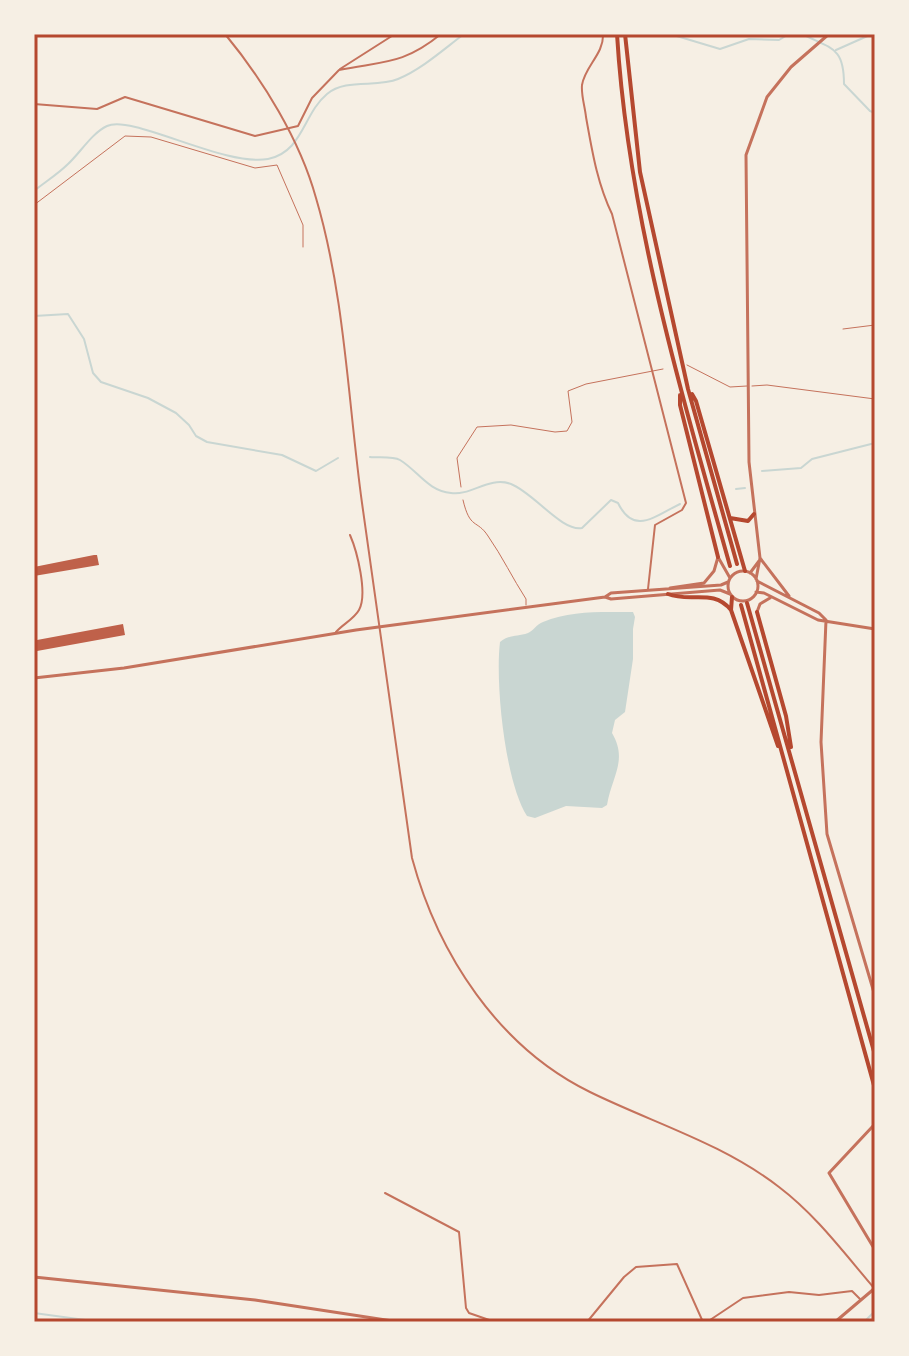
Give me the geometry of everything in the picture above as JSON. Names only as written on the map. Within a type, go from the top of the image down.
[{"type":"highway","points":[[617,34],[634,191],[680,389],[730,566]]},
{"type":"highway","points":[[625,34],[640,172],[688,389],[737,564]]},
{"type":"highway","points":[[680,389],[680,405],[718,557]]},
{"type":"highway","points":[[688,389],[696,401],[747,572]]},
{"type":"highway","points":[[730,518],[748,521],[754,514]]},
{"type":"highway","points":[[668,592],[675,597],[714,597],[731,610]]},
{"type":"highway","points":[[731,595],[731,610],[768,723],[785,763]]},
{"type":"highway","points":[[875,1055],[793,761],[744,604],[875,1089]]},
{"type":"highway","points":[[757,612],[786,716],[793,761]]},
{"type":"street","points":[[225,34],[242,55],[283,122],[316,196],[337,297],[361,501],[412,858],[422,895],[446,948],[493,1018],[525,1049],[558,1074],[588,1091],[725,1152],[779,1187],[811,1214],[874,1288],[835,1322]]},
{"type":"street","points":[[34,104],[97,109],[125,97],[263,136],[298,126],[312,98],[339,70],[395,34]]},
{"type":"street","points":[[339,70],[406,58],[441,34]]},
{"type":"street","points":[[603,34],[600,51],[586,72],[582,87],[593,155],[603,194],[612,214],[686,503],[682,510],[655,525],[648,591]]},
{"type":"street","points":[[757,612],[754,595],[760,558],[749,462],[746,155],[767,97],[791,67],[829,34]]},
{"type":"street","points":[[335,633],[355,616],[361,607],[363,594],[350,535]]},
{"type":"street","points":[[668,592],[704,583],[714,571],[718,557]]},
{"type":"street","points":[[718,557],[729,580],[731,595]]},
{"type":"street","points":[[605,597],[611,593],[668,592],[721,585],[736,573],[747,572],[760,558]]},
{"type":"street","points":[[760,558],[792,600]]},
{"type":"street","points":[[747,572],[826,620],[821,742],[827,834],[875,996]]},
{"type":"street","points":[[34,678],[124,668],[356,630],[605,597],[668,592],[720,590],[743,601],[764,593],[818,620],[875,629]]},
{"type":"street","points":[[757,612],[763,601],[772,598]]},
{"type":"street","points":[[873,1126],[829,1173],[875,1250]]},
{"type":"street","points":[[385,1193],[459,1232],[466,1308],[469,1313],[495,1322]]},
{"type":"street","points":[[587,1322],[636,1267],[677,1264],[705,1322],[743,1298],[789,1292],[819,1295],[852,1291],[861,1300]]},
{"type":"street","points":[[34,1277],[255,1300],[399,1322]]},
{"type":"lane","points":[[34,205],[125,136],[151,137],[255,168],[277,165],[303,225],[303,247]]},
{"type":"lane","points":[[843,329],[875,325]]},
{"type":"lane","points":[[687,365],[730,387],[767,385],[875,399]]},
{"type":"lane","points":[[461,487],[457,458],[477,427],[511,425],[567,431],[572,422],[568,391],[586,384],[663,369]]},
{"type":"lane","points":[[463,500],[467,516],[486,532],[526,599],[526,607]]},
{"type":"shaded area","points":[[633,612],[633,659],[625,712],[615,720],[612,733],[619,760],[607,805],[602,808],[566,806],[535,818],[527,816],[513,780],[503,732],[500,642],[528,633],[541,623],[565,615]]},
{"type":"building","points":[[97,555],[99,565],[34,576],[34,567]]},
{"type":"building","points":[[123,624],[125,635],[37,651],[37,640]]},
{"type":"waterway","points":[[34,191],[64,168],[102,129],[119,124],[228,156],[268,159],[280,155],[296,141],[327,94],[343,86],[398,79],[464,34]]},
{"type":"waterway","points":[[670,34],[720,49],[749,39],[779,40],[789,34]]},
{"type":"waterway","points":[[802,34],[839,56],[844,84],[875,113]]},
{"type":"waterway","points":[[836,50],[872,34]]},
{"type":"waterway","points":[[34,316],[68,314],[84,339],[93,373],[101,382],[148,398],[176,413],[196,436],[207,442],[282,455],[316,471],[338,458]]},
{"type":"waterway","points":[[762,471],[801,468],[812,459],[875,443]]},
{"type":"waterway","points":[[370,457],[400,460],[436,489],[451,493],[466,492],[495,482],[511,484],[574,528],[582,528],[611,500],[618,503],[631,519],[638,521],[654,518],[680,504]]},
{"type":"waterway","points":[[736,489],[745,488]]},
{"type":"waterway","points":[[864,1322],[875,1311]]},
{"type":"waterway","points":[[34,1313],[100,1322]]}]
